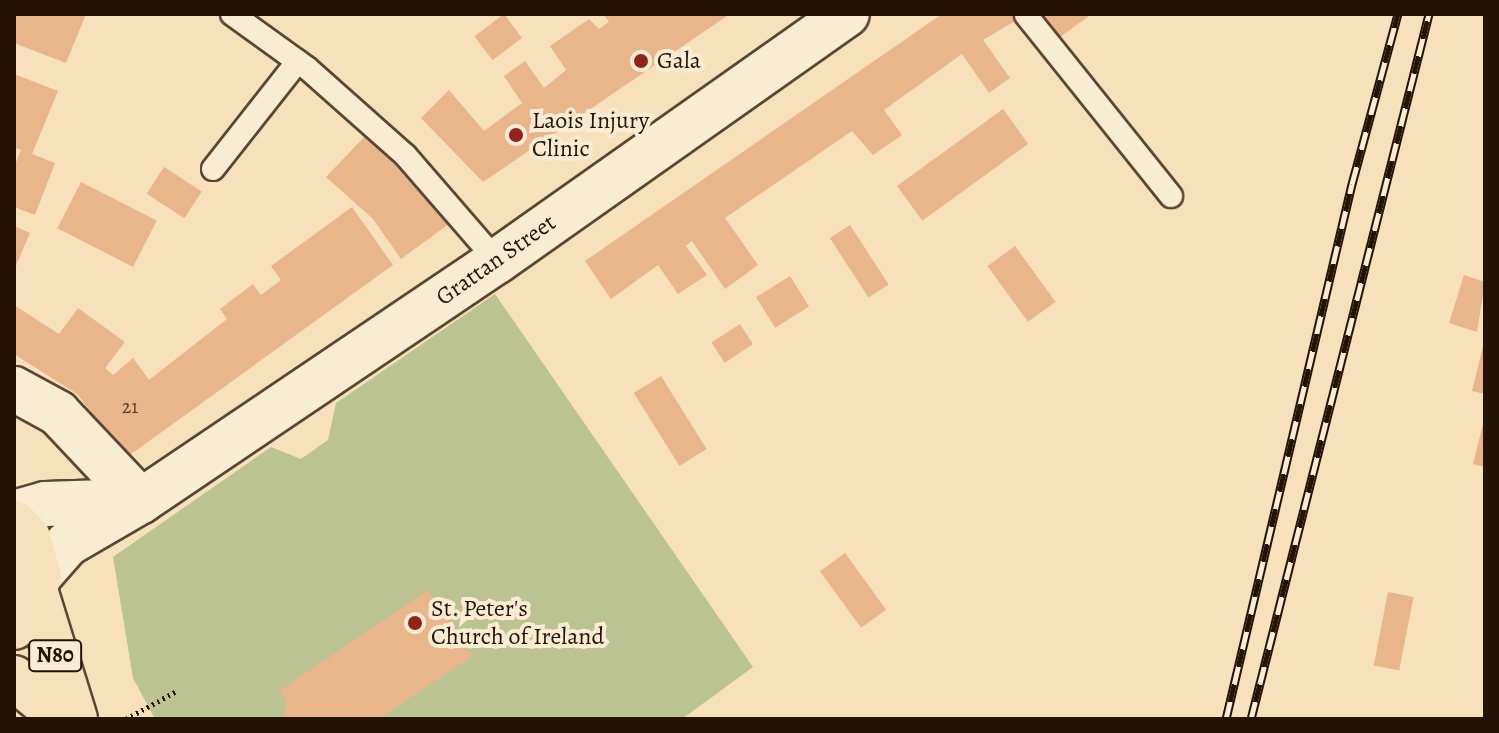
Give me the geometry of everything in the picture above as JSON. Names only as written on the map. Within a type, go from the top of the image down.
[{"type":"main road","name":"Grattan Street","points":[[30,599],[67,544],[141,501],[497,261],[847,14]]},
{"type":"main road","points":[[14,389],[58,413],[141,501]]},
{"type":"main road","points":[[14,513],[45,504],[141,501]]},
{"type":"main road","name":"N80","points":[[14,523],[28,538],[30,599],[75,719]]},
{"type":"main road","name":"N80","points":[[14,678],[64,719]]},
{"type":"lane","points":[[232,14],[298,61],[406,156],[497,261]]},
{"type":"lane","points":[[1026,15],[1171,196]]},
{"type":"lane","points":[[213,169],[298,61]]},
{"type":"path","points":[[126,719],[175,692]]},
{"type":"green space","points":[[495,294],[753,667],[682,719],[155,719],[133,678],[113,557],[271,447],[301,459],[328,440],[336,403]]},
{"type":"building","points":[[16,14],[86,14],[66,63],[14,43]]},
{"type":"building","points":[[504,14],[522,38],[493,60],[474,36]]},
{"type":"building","points":[[604,14],[730,14],[483,182],[421,118],[449,90],[484,131],[522,103],[504,76],[525,61],[544,88],[566,70],[550,46],[589,19],[599,29],[609,22]]},
{"type":"building","points":[[942,14],[1027,14],[983,40],[1010,78],[989,93],[962,54],[884,110],[902,135],[873,155],[852,131],[725,218],[758,265],[725,289],[692,241],[686,246],[707,275],[678,294],[658,265],[611,299],[585,261]]},
{"type":"building","points":[[1040,14],[1092,14],[1057,39]]},
{"type":"building","points":[[14,74],[58,91],[32,154],[55,163],[35,215],[14,207],[14,167],[21,150],[14,147]]},
{"type":"building","points":[[1003,109],[1028,144],[922,221],[897,186]]},
{"type":"building","points":[[369,132],[415,176],[449,224],[401,259],[373,219],[326,177]]},
{"type":"building","points":[[164,167],[202,192],[184,218],[147,194]]},
{"type":"building","points":[[81,182],[157,221],[133,267],[57,228]]},
{"type":"building","points":[[352,207],[393,265],[127,457],[77,394],[14,354],[14,305],[59,334],[78,308],[125,342],[105,368],[113,375],[133,358],[149,380],[227,319],[220,309],[253,284],[261,295],[281,280],[271,266]]},
{"type":"building","points":[[850,225],[889,285],[869,298],[830,238]]},
{"type":"building","points":[[14,226],[30,233],[14,270]]},
{"type":"building","points":[[1015,246],[1056,302],[1028,322],[987,266]]},
{"type":"building","points":[[1464,275],[1485,282],[1477,332],[1449,323]]},
{"type":"building","points":[[790,276],[809,307],[775,328],[756,297]]},
{"type":"building","points":[[740,324],[753,344],[725,363],[711,343]]},
{"type":"building","points":[[1485,342],[1485,394],[1472,391]]},
{"type":"building","points":[[661,376],[707,449],[679,466],[634,393]]},
{"type":"building","points":[[1485,420],[1485,467],[1473,464]]},
{"type":"building","points":[[845,553],[886,610],[861,628],[820,571]]},
{"type":"building","name":"St. Peter's Church of Ireland","points":[[428,590],[472,656],[379,719],[283,719],[287,701],[279,691]]},
{"type":"building","points":[[1388,592],[1414,597],[1399,671],[1374,666]]},
{"type":"railway","points":[[1226,719],[1352,184],[1398,14]]},
{"type":"railway","points":[[1251,719],[1429,14]]},
{"type":"place","name":"Gala","points":[[641,61]]},
{"type":"place","name":"Laois Injury Clinic","points":[[516,135]]},
{"type":"place","name":"St. Peter's Church of Ireland","points":[[415,623]]}]
